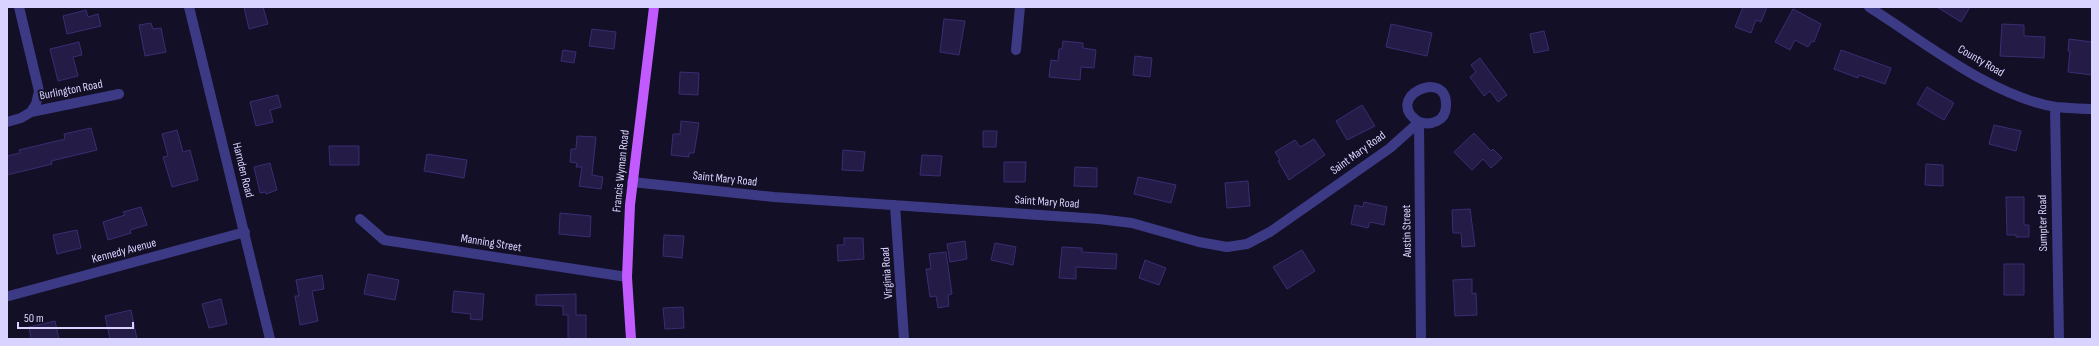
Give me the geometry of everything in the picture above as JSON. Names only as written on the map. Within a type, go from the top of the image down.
[{"type":"main road","name":"Francis Wyman Road","points":[[631,339],[627,277],[632,182],[654,7]]},
{"type":"street","points":[[19,7],[39,91],[36,104],[31,112]]},
{"type":"street","name":"Harnden Road","points":[[189,7],[270,339]]},
{"type":"street","points":[[1016,50],[1020,7]]},
{"type":"street","name":"County Road","points":[[1868,7],[1982,79],[2028,99],[2055,107],[2092,109]]},
{"type":"street","name":"Burlington Road","points":[[7,122],[21,118],[31,112],[119,94]]},
{"type":"street","name":"Sumpter Road","points":[[2055,107],[2059,339]]},
{"type":"street","name":"Saint Mary Road","points":[[632,182],[774,197],[1112,220],[1146,227],[1199,242],[1235,247],[1253,242],[1270,232],[1390,148],[1419,122]]},
{"type":"street","name":"Austin Street","points":[[1419,122],[1421,339]]},
{"type":"street","name":"Virginia Road","points":[[895,205],[904,339]]},
{"type":"street","name":"Manning Street","points":[[360,218],[382,239],[387,241],[627,277]]},
{"type":"street","name":"Kennedy Avenue","points":[[10,296],[245,232]]},
{"type":"building","points":[[244,7],[263,7],[268,24],[249,29]]},
{"type":"building","points":[[1743,7],[1767,7],[1761,22],[1756,20],[1751,33],[1735,27]]},
{"type":"building","points":[[1937,7],[1970,7],[1961,22]]},
{"type":"building","points":[[1793,9],[1821,24],[1814,42],[1812,41],[1808,47],[1795,40],[1790,50],[1775,42]]},
{"type":"building","points":[[86,10],[88,17],[98,14],[101,26],[67,34],[63,16]]},
{"type":"building","points":[[944,19],[965,21],[959,55],[940,52]]},
{"type":"building","points":[[151,23],[153,29],[161,28],[166,52],[145,56],[139,25]]},
{"type":"building","points":[[1391,24],[1432,33],[1427,56],[1386,47]]},
{"type":"building","points":[[2002,24],[2024,25],[2024,36],[2045,37],[2044,58],[2000,56]]},
{"type":"building","points":[[592,29],[616,32],[614,49],[589,46]]},
{"type":"building","points":[[1544,31],[1549,50],[1534,53],[1530,34]]},
{"type":"building","points":[[2069,39],[2092,42],[2092,75],[2068,72],[2070,51],[2068,51]]},
{"type":"building","points":[[1063,41],[1083,43],[1083,48],[1096,50],[1094,68],[1081,67],[1080,80],[1049,77],[1051,60],[1058,61],[1059,49],[1062,49]]},
{"type":"building","points":[[79,42],[82,55],[73,57],[78,76],[58,81],[50,49]]},
{"type":"building","points":[[563,50],[576,52],[574,63],[561,61]]},
{"type":"building","points":[[1841,50],[1891,68],[1885,84],[1859,75],[1858,78],[1834,69]]},
{"type":"building","points":[[1135,56],[1152,58],[1150,77],[1133,75]]},
{"type":"building","points":[[1480,58],[1507,95],[1498,102],[1490,91],[1484,96],[1470,77],[1476,72],[1471,65]]},
{"type":"building","points":[[680,72],[699,73],[698,95],[679,94]]},
{"type":"building","points":[[1927,87],[1954,103],[1944,120],[1917,104]]},
{"type":"building","points":[[278,95],[281,107],[270,110],[273,122],[256,126],[250,102]]},
{"type":"building","points":[[1362,105],[1375,126],[1347,140],[1336,121]]},
{"type":"building","points":[[681,121],[699,123],[694,153],[689,153],[689,157],[671,155],[673,134],[680,134]]},
{"type":"building","points":[[1994,125],[2021,131],[2016,151],[1989,144]]},
{"type":"building","points":[[91,128],[97,150],[51,161],[52,164],[7,175],[7,156],[20,153],[19,150],[65,139],[64,134]]},
{"type":"building","points":[[177,130],[183,152],[190,150],[198,180],[172,187],[163,157],[168,156],[162,134]]},
{"type":"building","points":[[983,131],[997,131],[996,147],[983,147]]},
{"type":"building","points":[[1474,133],[1491,151],[1493,149],[1502,158],[1491,168],[1483,159],[1472,170],[1454,152]]},
{"type":"building","points":[[577,136],[596,137],[592,175],[603,177],[601,189],[579,186],[582,167],[576,167],[577,163],[570,162],[571,149],[576,149]]},
{"type":"building","points":[[1314,139],[1325,155],[1289,180],[1278,161],[1280,160],[1275,152],[1295,140],[1300,147]]},
{"type":"building","points":[[329,146],[359,146],[359,165],[330,165]]},
{"type":"building","points":[[843,150],[865,152],[863,171],[842,170]]},
{"type":"building","points":[[427,154],[467,160],[464,178],[424,171]]},
{"type":"building","points":[[922,155],[942,156],[940,176],[920,175]]},
{"type":"building","points":[[1004,162],[1026,162],[1025,182],[1004,182]]},
{"type":"building","points":[[270,163],[277,190],[266,194],[265,192],[260,193],[254,167]]},
{"type":"building","points":[[1926,164],[1943,165],[1943,186],[1925,185]]},
{"type":"building","points":[[1075,167],[1097,168],[1097,187],[1074,186]]},
{"type":"building","points":[[1138,177],[1176,185],[1171,203],[1134,194]]},
{"type":"building","points":[[1248,181],[1250,206],[1227,208],[1225,183]]},
{"type":"building","points":[[2006,197],[2024,197],[2024,225],[2029,225],[2029,237],[2007,235]]},
{"type":"building","points":[[1364,202],[1387,207],[1384,225],[1370,222],[1368,228],[1351,224],[1355,205],[1363,207]]},
{"type":"building","points":[[141,207],[147,225],[130,230],[131,233],[108,240],[103,222],[125,215],[123,212]]},
{"type":"building","points":[[1470,209],[1475,246],[1462,247],[1461,233],[1453,233],[1452,210]]},
{"type":"building","points":[[560,213],[591,216],[590,237],[559,234]]},
{"type":"building","points":[[77,230],[81,248],[57,254],[53,235]]},
{"type":"building","points":[[664,235],[684,236],[682,258],[663,256]]},
{"type":"building","points":[[844,238],[863,238],[864,259],[838,261],[837,245],[844,245]]},
{"type":"building","points":[[965,241],[967,259],[950,262],[947,244]]},
{"type":"building","points":[[995,243],[1016,247],[1013,265],[991,260]]},
{"type":"building","points":[[1062,247],[1082,248],[1082,252],[1117,254],[1116,269],[1076,267],[1076,279],[1059,278]]},
{"type":"building","points":[[1302,250],[1315,271],[1287,289],[1273,267]]},
{"type":"building","points":[[946,252],[952,294],[948,295],[949,306],[938,308],[936,296],[930,297],[926,269],[931,269],[929,254]]},
{"type":"building","points":[[1145,260],[1166,268],[1159,285],[1139,278]]},
{"type":"building","points":[[2004,264],[2024,264],[2024,295],[2004,295]]},
{"type":"building","points":[[368,274],[399,280],[395,300],[364,294]]},
{"type":"building","points":[[322,275],[324,289],[312,291],[318,321],[300,325],[295,296],[299,296],[296,280]]},
{"type":"building","points":[[1472,279],[1472,294],[1476,293],[1477,315],[1455,316],[1453,280]]},
{"type":"building","points":[[454,291],[484,294],[482,320],[470,319],[471,314],[452,312]]},
{"type":"building","points":[[576,294],[576,315],[586,315],[586,339],[568,339],[568,315],[563,315],[563,306],[536,305],[536,295]]},
{"type":"building","points":[[221,299],[227,324],[209,328],[202,304]]},
{"type":"building","points":[[683,307],[684,328],[665,329],[663,308]]},
{"type":"building","points":[[131,310],[137,339],[110,339],[105,316]]},
{"type":"building","points":[[55,321],[59,339],[31,339],[29,327]]}]
